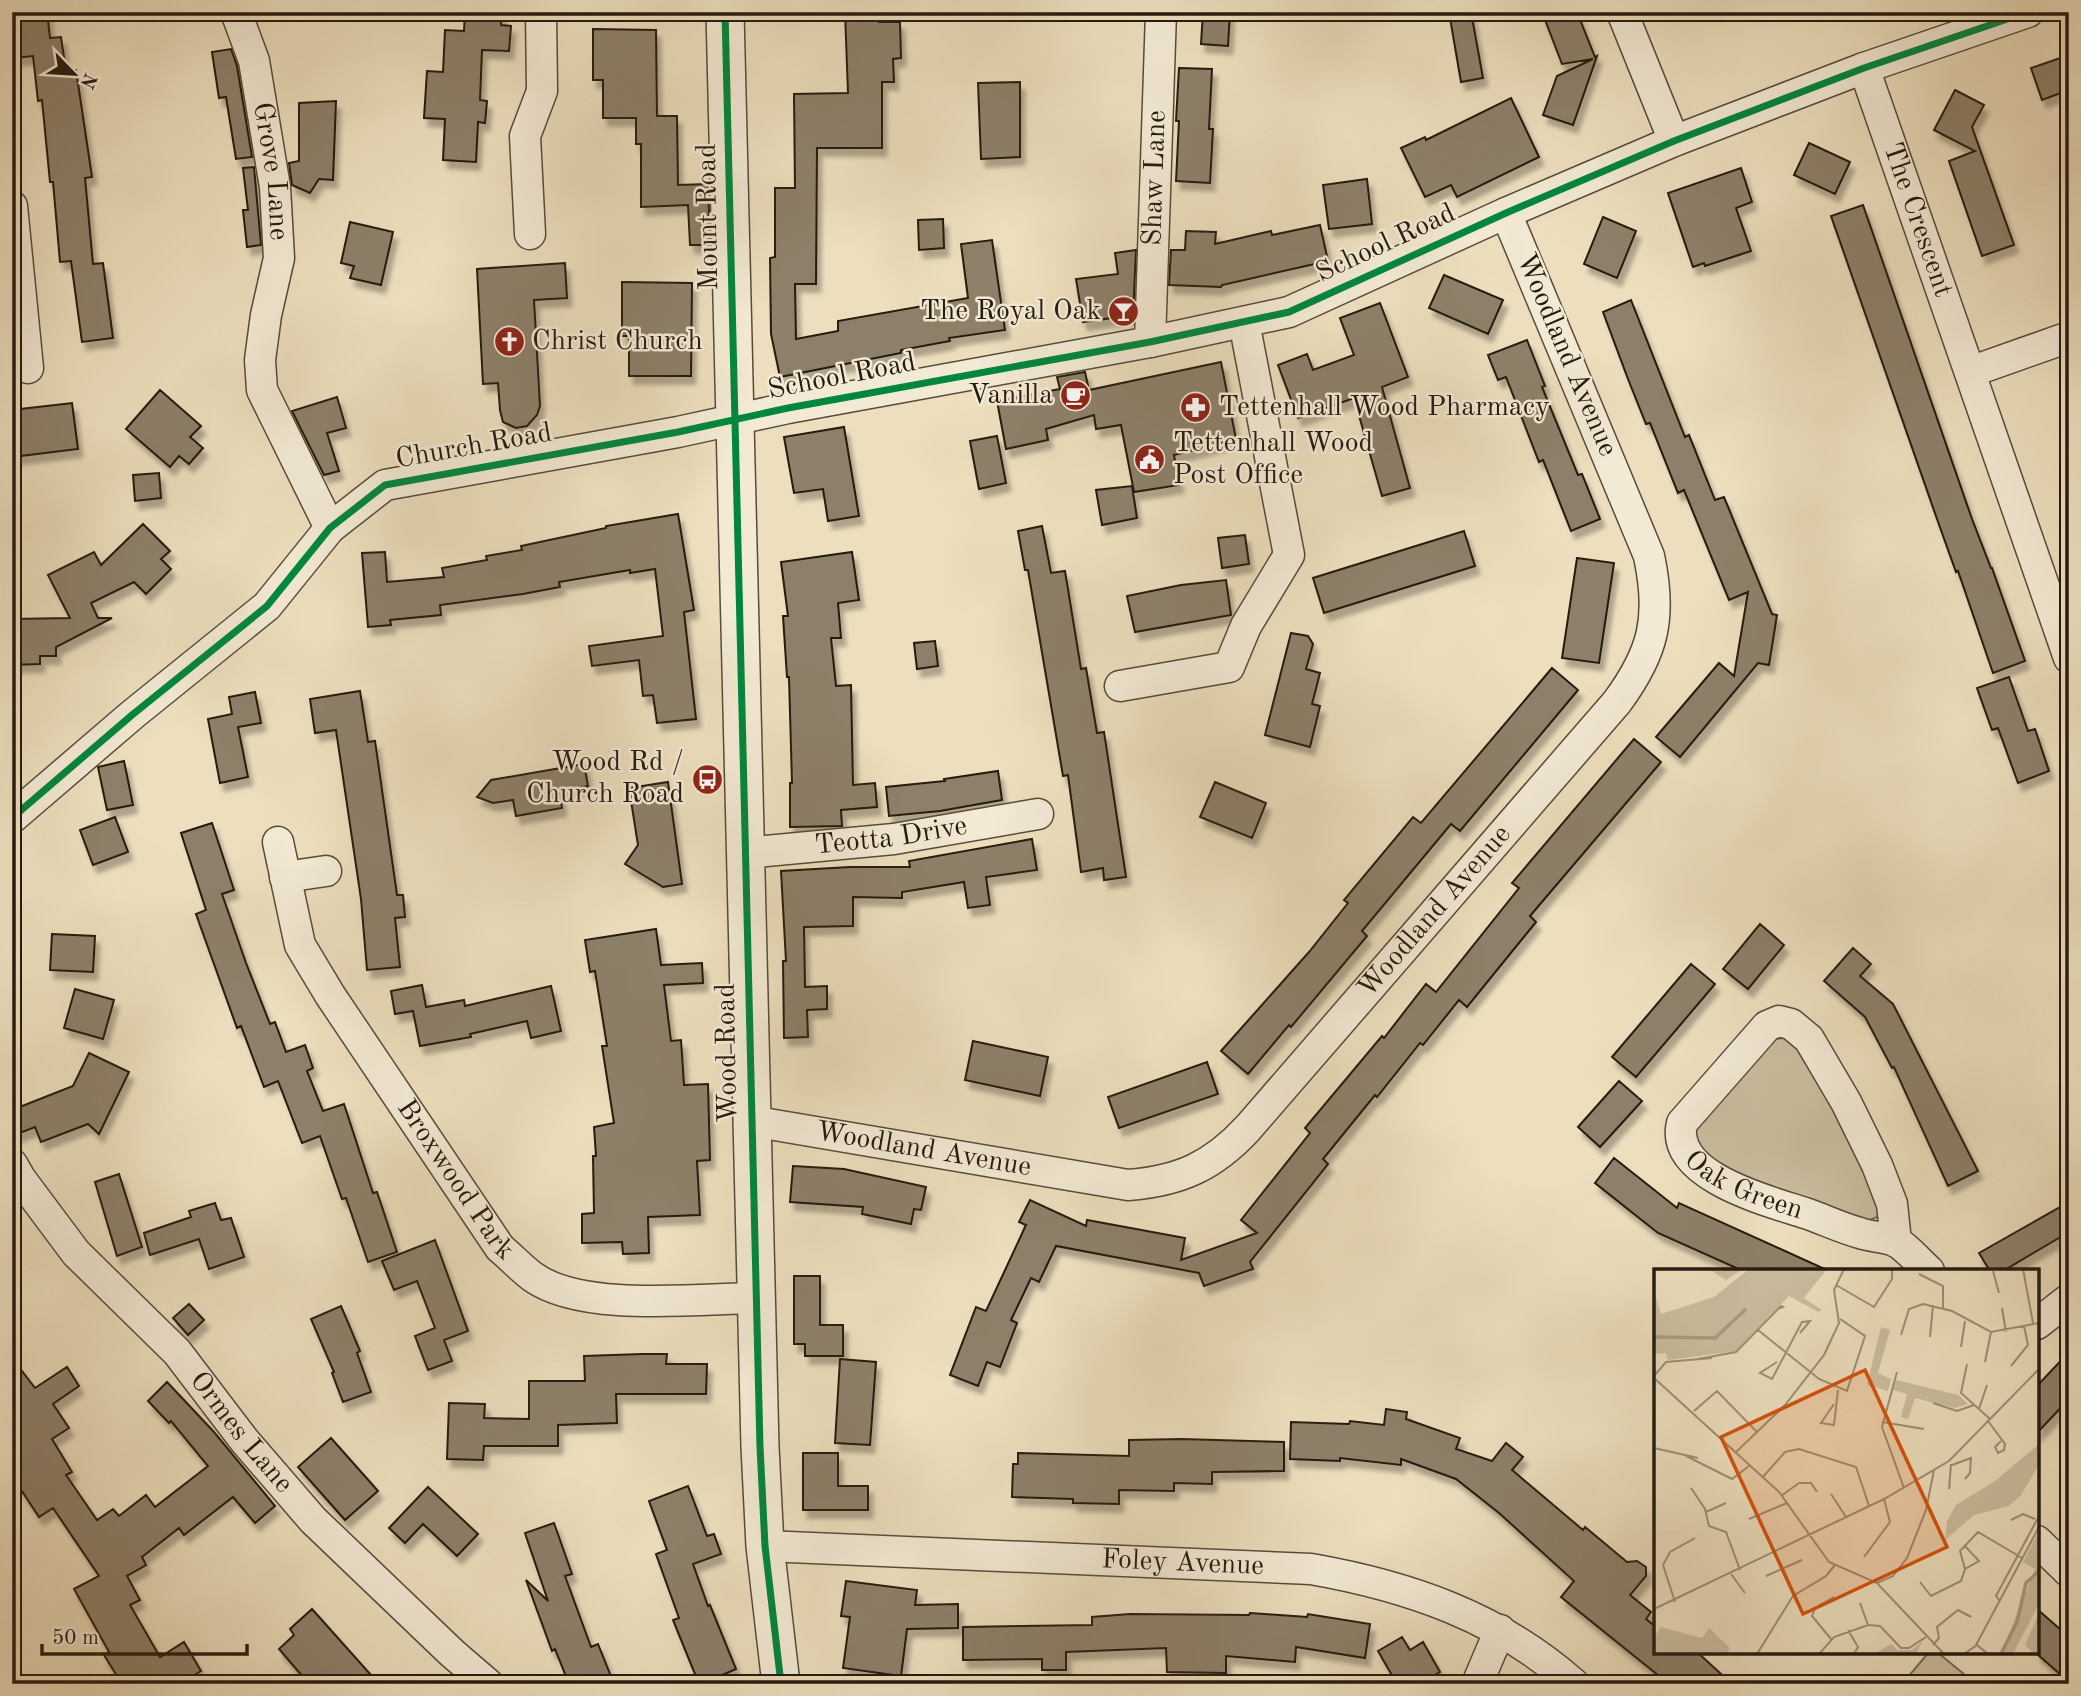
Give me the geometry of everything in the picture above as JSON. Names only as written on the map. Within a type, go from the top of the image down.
[{"type":"street","name":"Grove Lane","points":[[236,12],[254,61],[275,187],[279,258],[266,315],[260,360],[262,390],[330,528]]},
{"type":"street","points":[[530,234],[525,136],[542,91],[541,12]]},
{"type":"street","name":"Mount Road","points":[[725,12],[734,421]]},
{"type":"street","name":"Shaw Lane","points":[[1150,342],[1161,12]]},
{"type":"street","points":[[1622,12],[1674,141]]},
{"type":"street","name":"School Road","points":[[734,421],[788,408],[1150,342],[1289,312],[1506,213],[1674,141],[1864,68],[2028,12]]},
{"type":"street","name":"The Crescent","points":[[1864,68],[2069,658]]},
{"type":"street","points":[[12,205],[18,322],[28,368]]},
{"type":"street","name":"Woodland Avenue","points":[[751,1121],[1128,1185],[1159,1182],[1186,1174],[1215,1159],[1248,1128],[1617,702],[1636,677],[1650,643],[1656,608],[1649,556],[1506,213]]},
{"type":"street","points":[[1120,686],[1229,667],[1246,626],[1289,555],[1244,322]]},
{"type":"street","points":[[1970,372],[2069,337]]},
{"type":"street","name":"Church Road","points":[[12,818],[143,706],[267,606],[330,528],[385,485],[734,421]]},
{"type":"street","name":"Wood Road","points":[[734,421],[755,1298],[765,1546],[781,1684]]},
{"type":"street","name":"Teotta Drive","points":[[745,853],[894,839],[1038,814]]},
{"type":"street","name":"Broxwood Park","points":[[278,842],[300,945],[330,995],[500,1248],[534,1278],[565,1292],[579,1295],[606,1300],[755,1298]]},
{"type":"street","points":[[285,877],[326,871]]},
{"type":"street","name":"Oak Green","points":[[1896,1242],[1892,1204],[1877,1165],[1846,1102],[1809,1040],[1791,1024],[1779,1021],[1767,1026],[1682,1123],[1680,1140],[1685,1151],[1707,1173],[1741,1190],[1858,1233],[1896,1242],[1927,1269]]},
{"type":"street","name":"Ormes Lane","points":[[12,1164],[76,1253],[177,1352],[244,1440],[313,1520],[488,1684]]},
{"type":"street","points":[[2039,1322],[2069,1300]]},
{"type":"street","points":[[2039,1543],[2069,1572]]},
{"type":"street","name":"Foley Avenue","points":[[765,1546],[1311,1569],[1365,1578],[1454,1608],[1500,1630],[1530,1649],[1574,1684]]},
{"type":"street","points":[[1477,1684],[1500,1630]]},
{"type":"shaded area","points":[[1786,1038],[1799,1046],[1814,1067],[1882,1203],[1880,1216],[1867,1221],[1741,1180],[1699,1155],[1690,1138],[1700,1119],[1770,1039]]},
{"type":"shaded area","points":[[1927,1654],[1939,1654],[1976,1684],[1902,1684]]},
{"type":"building","points":[[22,12],[47,12],[50,38],[61,37],[66,71],[76,70],[92,177],[85,178],[93,264],[103,263],[113,338],[82,342],[71,261],[60,262],[53,182],[50,182],[42,100],[38,101],[33,56],[15,58],[12,47],[12,16],[23,15]]},
{"type":"building","points":[[465,12],[501,12],[501,25],[511,26],[509,51],[482,50],[480,100],[487,101],[485,123],[478,122],[476,162],[443,160],[445,119],[424,118],[427,71],[443,72],[445,30],[464,31]]},
{"type":"building","points":[[845,12],[879,12],[879,22],[900,22],[901,58],[893,59],[894,82],[882,82],[882,148],[817,148],[816,284],[795,284],[796,339],[838,331],[838,321],[968,298],[961,244],[992,240],[1005,330],[949,338],[950,341],[901,350],[901,353],[780,377],[771,334],[770,258],[775,257],[775,188],[795,188],[794,94],[848,93]]},
{"type":"building","points":[[1203,12],[1230,12],[1228,46],[1201,44]]},
{"type":"building","points":[[1449,12],[1471,12],[1483,78],[1461,82]]},
{"type":"building","points":[[1542,12],[1577,12],[1595,57],[1597,56],[1573,125],[1543,115],[1557,76],[1593,59],[1562,64]]},
{"type":"building","points":[[593,29],[656,30],[657,116],[677,116],[678,185],[708,184],[710,245],[690,245],[688,205],[641,207],[641,144],[636,144],[636,118],[603,118],[603,80],[593,80]]},
{"type":"building","points":[[231,49],[237,66],[252,157],[236,159],[226,97],[219,98],[212,52]]},
{"type":"building","points":[[2069,55],[2069,90],[2042,100],[2031,68]]},
{"type":"building","points":[[1179,68],[1212,69],[1210,183],[1176,181]]},
{"type":"building","points":[[1020,82],[1020,157],[981,159],[978,83]]},
{"type":"building","points":[[1955,90],[1984,105],[1972,127],[2014,245],[1982,256],[1949,161],[1975,151],[1934,130]]},
{"type":"building","points":[[1511,98],[1539,157],[1457,197],[1451,185],[1425,197],[1401,148],[1425,137],[1426,140]]},
{"type":"building","points":[[336,101],[333,180],[319,179],[310,193],[292,185],[289,163],[299,161],[299,103]]},
{"type":"building","points":[[1809,143],[1850,162],[1835,194],[1794,175]]},
{"type":"building","points":[[254,167],[261,245],[247,247],[243,210],[248,210],[243,168]]},
{"type":"building","points":[[1741,168],[1752,202],[1736,208],[1751,251],[1705,266],[1704,263],[1693,267],[1668,193]]},
{"type":"building","points":[[1367,179],[1372,224],[1329,229],[1323,185]]},
{"type":"building","points":[[1863,205],[1972,519],[2025,661],[1993,673],[1831,216]]},
{"type":"building","points":[[1603,217],[1636,231],[1617,278],[1584,264]]},
{"type":"building","points":[[943,219],[944,248],[919,250],[918,220]]},
{"type":"building","points":[[350,222],[393,232],[381,285],[350,278],[354,266],[341,263]]},
{"type":"building","points":[[1320,225],[1328,261],[1221,287],[1169,285],[1171,250],[1185,250],[1186,231],[1216,232],[1215,244],[1271,231],[1272,235]]},
{"type":"building","points":[[1136,250],[1133,315],[1083,322],[1076,279],[1118,274],[1115,253]]},
{"type":"building","name":"Christ Church","points":[[565,263],[567,298],[534,300],[540,406],[537,415],[527,426],[516,428],[503,422],[498,383],[483,384],[477,269]]},
{"type":"building","points":[[1444,275],[1503,300],[1488,334],[1429,308]]},
{"type":"building","points":[[622,282],[692,283],[691,376],[629,376],[629,336],[622,336]]},
{"type":"building","points":[[1631,300],[1685,437],[1689,435],[1715,500],[1724,497],[1772,614],[1777,615],[1769,665],[1758,663],[1680,757],[1656,737],[1719,663],[1734,676],[1748,592],[1729,600],[1684,490],[1678,493],[1650,423],[1646,424],[1603,312]]},
{"type":"building","points":[[1380,303],[1408,377],[1382,387],[1410,488],[1382,496],[1354,398],[1298,418],[1278,365],[1307,354],[1313,370],[1354,355],[1340,318]]},
{"type":"building","points":[[1527,340],[1545,386],[1542,387],[1578,475],[1582,474],[1600,519],[1571,531],[1543,460],[1539,462],[1506,377],[1498,380],[1488,355]]},
{"type":"building","points":[[1221,362],[1236,439],[1174,455],[1179,485],[1134,492],[1121,425],[1096,429],[1094,415],[1046,429],[1048,440],[1006,449],[997,401],[1060,389],[1057,377],[1085,372],[1089,390]]},
{"type":"building","points":[[160,390],[201,426],[190,437],[203,448],[189,464],[179,456],[170,467],[126,429]]},
{"type":"building","points":[[337,397],[346,428],[327,433],[339,471],[324,475],[292,411]]},
{"type":"building","points":[[72,403],[78,449],[12,457],[12,410]]},
{"type":"building","points":[[844,427],[859,516],[828,521],[823,489],[794,493],[784,437]]},
{"type":"building","points":[[997,436],[1006,483],[979,489],[970,441]]},
{"type":"building","points":[[159,473],[161,498],[135,501],[133,475]]},
{"type":"building","points":[[1132,486],[1137,518],[1102,525],[1096,490]]},
{"type":"building","points":[[678,514],[694,610],[684,612],[696,719],[657,723],[653,695],[643,696],[639,660],[592,666],[589,646],[663,636],[655,569],[630,573],[630,570],[559,582],[560,587],[523,594],[440,605],[441,615],[390,620],[391,625],[368,627],[362,553],[385,552],[387,582],[444,577],[442,568],[487,560],[486,556],[522,550],[521,546],[606,526]]},
{"type":"building","points":[[143,524],[170,551],[161,559],[171,569],[146,594],[134,582],[91,603],[98,618],[112,618],[56,647],[56,656],[40,656],[40,664],[12,665],[12,619],[70,618],[48,575],[94,552],[101,565]]},
{"type":"building","points":[[1042,526],[1051,573],[1065,571],[1081,669],[1086,668],[1097,733],[1104,732],[1126,877],[1104,880],[1103,868],[1081,872],[1068,775],[1063,776],[1028,570],[1025,570],[1018,531]]},
{"type":"building","points":[[1464,531],[1475,566],[1324,613],[1313,578]]},
{"type":"building","points":[[1245,535],[1249,564],[1222,568],[1218,538]]},
{"type":"building","points":[[852,552],[859,600],[838,603],[841,638],[831,638],[836,686],[851,685],[853,785],[875,783],[877,807],[841,810],[842,826],[790,827],[792,783],[789,677],[783,616],[788,616],[781,562]]},
{"type":"building","points":[[1577,558],[1614,563],[1599,663],[1562,658]]},
{"type":"building","points":[[1226,580],[1231,615],[1135,632],[1127,596],[1181,585]]},
{"type":"building","points":[[1291,633],[1308,636],[1313,644],[1306,669],[1320,673],[1312,704],[1320,706],[1310,747],[1265,735]]},
{"type":"building","points":[[935,641],[938,666],[917,669],[914,643]]},
{"type":"building","points":[[1552,668],[1578,690],[1460,831],[1451,824],[1362,931],[1367,936],[1248,1074],[1221,1051],[1309,952],[1348,903],[1344,900],[1413,817],[1421,823]]},
{"type":"building","points":[[2009,677],[2028,731],[2035,729],[2049,771],[2018,783],[1998,728],[1992,730],[1977,688]]},
{"type":"building","points":[[360,691],[368,742],[375,741],[397,895],[403,895],[405,917],[395,918],[400,967],[367,970],[361,899],[336,730],[315,733],[310,699]]},
{"type":"building","points":[[255,692],[261,723],[238,727],[248,777],[220,783],[208,719],[232,714],[229,697]]},
{"type":"building","points":[[1634,739],[1661,762],[1530,916],[1536,922],[1467,1007],[1459,1000],[1323,1159],[1328,1164],[1250,1262],[1253,1269],[1204,1286],[1199,1273],[1056,1246],[1039,1282],[1031,1278],[1011,1320],[1017,1323],[1000,1367],[987,1362],[978,1386],[950,1375],[976,1307],[986,1311],[1026,1225],[1019,1222],[1030,1200],[1086,1226],[1087,1220],[1185,1238],[1181,1260],[1257,1233],[1241,1220],[1310,1133],[1305,1128],[1382,1036],[1384,1038],[1426,984],[1436,992],[1519,888],[1512,883]]},
{"type":"building","points":[[124,761],[133,805],[107,810],[98,767]]},
{"type":"building","points":[[584,764],[588,786],[559,791],[562,808],[516,816],[513,800],[493,803],[477,797],[491,780]]},
{"type":"building","points":[[998,771],[1002,800],[940,811],[889,816],[886,787],[945,781],[944,779]]},
{"type":"building","points":[[668,782],[682,884],[663,887],[625,864],[638,845],[629,788]]},
{"type":"building","points":[[1215,782],[1266,803],[1252,838],[1200,817]]},
{"type":"building","points":[[115,817],[128,852],[93,865],[80,830]]},
{"type":"building","points":[[212,823],[234,890],[222,894],[270,1024],[275,1022],[286,1052],[305,1045],[313,1068],[307,1071],[323,1111],[344,1104],[373,1193],[377,1192],[397,1252],[368,1262],[346,1198],[342,1199],[320,1136],[302,1143],[278,1081],[264,1087],[241,1026],[237,1028],[196,914],[206,910],[181,833]]},
{"type":"building","points":[[1032,839],[1037,870],[986,877],[990,905],[968,908],[964,882],[902,892],[902,898],[853,897],[853,926],[804,927],[805,987],[827,986],[827,1009],[807,1010],[808,1037],[784,1038],[783,961],[786,961],[781,871],[910,867],[909,861]]},
{"type":"building","points":[[1760,924],[1784,945],[1748,989],[1723,969]]},
{"type":"building","points":[[656,929],[661,965],[702,963],[703,983],[664,985],[671,1041],[681,1040],[684,1085],[708,1084],[710,1160],[697,1161],[700,1215],[648,1217],[649,1253],[623,1254],[622,1242],[582,1243],[582,1214],[594,1213],[594,1127],[614,1123],[602,1046],[607,1046],[595,971],[590,972],[585,940]]},
{"type":"building","points":[[52,934],[95,936],[93,972],[50,970]]},
{"type":"building","points":[[1853,948],[1871,964],[1860,976],[1893,1004],[1978,1171],[1948,1186],[1894,1067],[1892,1068],[1865,1017],[1824,981]]},
{"type":"building","points":[[1691,964],[1715,984],[1636,1077],[1612,1057]]},
{"type":"building","points":[[422,985],[426,1007],[464,1000],[465,1006],[551,986],[561,1031],[531,1038],[527,1021],[470,1034],[471,1037],[420,1046],[413,1011],[395,1014],[391,991]]},
{"type":"building","points":[[75,989],[114,1000],[103,1039],[64,1028]]},
{"type":"building","points":[[973,1041],[1048,1057],[1040,1096],[965,1080]]},
{"type":"building","points":[[89,1053],[129,1072],[99,1134],[88,1124],[41,1142],[35,1127],[17,1134],[12,1121],[12,1110],[73,1086]]},
{"type":"building","points":[[1207,1062],[1218,1094],[1119,1128],[1108,1097]]},
{"type":"building","points":[[1619,1081],[1642,1101],[1600,1147],[1578,1127]]},
{"type":"building","points":[[1614,1158],[1677,1208],[1679,1203],[1825,1269],[1739,1269],[1658,1233],[1595,1183]]},
{"type":"building","points":[[793,1166],[844,1169],[926,1187],[921,1210],[914,1209],[911,1224],[862,1214],[863,1207],[790,1202]]},
{"type":"building","points":[[119,1174],[142,1247],[117,1256],[95,1182]]},
{"type":"building","points":[[2069,1202],[2069,1232],[2006,1269],[1989,1269],[1979,1253]]},
{"type":"building","points":[[215,1203],[221,1220],[231,1218],[244,1257],[209,1269],[199,1239],[150,1255],[144,1233],[191,1217],[189,1211]]},
{"type":"building","points":[[435,1240],[468,1331],[444,1340],[452,1361],[428,1370],[415,1336],[435,1328],[417,1281],[394,1290],[382,1261]]},
{"type":"building","points":[[794,1276],[820,1276],[820,1325],[843,1325],[843,1356],[805,1356],[805,1344],[794,1344]]},
{"type":"building","points":[[189,1304],[204,1320],[188,1335],[173,1318]]},
{"type":"building","points":[[341,1306],[360,1351],[357,1353],[371,1392],[343,1402],[332,1373],[334,1372],[311,1319]]},
{"type":"building","points":[[2069,1352],[2069,1399],[2039,1431],[2039,1384]]},
{"type":"building","points":[[667,1354],[666,1364],[707,1364],[706,1394],[616,1394],[617,1423],[558,1425],[558,1446],[484,1446],[483,1460],[447,1459],[449,1403],[485,1404],[484,1418],[529,1419],[529,1381],[585,1381],[584,1356]]},
{"type":"building","points":[[12,1358],[35,1388],[67,1367],[79,1386],[53,1404],[69,1428],[52,1439],[72,1472],[66,1475],[97,1520],[113,1509],[119,1516],[146,1495],[155,1507],[208,1466],[171,1421],[169,1423],[148,1401],[167,1382],[214,1432],[275,1506],[255,1523],[233,1497],[184,1535],[179,1528],[142,1557],[146,1565],[127,1576],[140,1600],[130,1605],[160,1657],[184,1642],[201,1671],[179,1684],[122,1684],[104,1655],[109,1652],[74,1589],[99,1576],[53,1508],[39,1517],[14,1479],[21,1475],[12,1462]]},
{"type":"building","points":[[840,1359],[876,1362],[870,1445],[835,1443]]},
{"type":"building","points":[[1386,1409],[1407,1412],[1406,1419],[1460,1438],[1456,1449],[1492,1461],[1506,1443],[1523,1457],[1512,1470],[1583,1530],[1585,1527],[1627,1562],[1637,1561],[1646,1567],[1646,1576],[1630,1595],[1651,1612],[1646,1619],[1654,1625],[1654,1654],[1699,1654],[1732,1684],[1669,1684],[1561,1597],[1574,1581],[1499,1513],[1456,1479],[1401,1459],[1401,1465],[1340,1458],[1340,1461],[1290,1459],[1291,1422],[1349,1424],[1350,1421],[1384,1425]]},
{"type":"building","points":[[331,1438],[378,1491],[345,1520],[298,1467]]},
{"type":"building","points":[[1129,1440],[1284,1442],[1284,1471],[1212,1472],[1212,1484],[1174,1483],[1174,1491],[1119,1490],[1119,1504],[1012,1497],[1013,1464],[1018,1464],[1018,1453],[1129,1456]]},
{"type":"building","points":[[803,1453],[838,1453],[838,1486],[868,1486],[868,1510],[803,1510]]},
{"type":"building","points":[[688,1486],[707,1536],[714,1534],[721,1554],[693,1564],[736,1669],[702,1684],[699,1684],[673,1620],[679,1618],[656,1554],[667,1550],[649,1501]]},
{"type":"building","points":[[428,1487],[478,1534],[457,1556],[423,1524],[405,1543],[389,1528]]},
{"type":"building","points":[[554,1523],[572,1574],[565,1576],[591,1647],[598,1644],[614,1684],[569,1684],[555,1649],[552,1651],[526,1580],[548,1601],[525,1533]]},
{"type":"building","points":[[846,1581],[917,1590],[915,1605],[958,1604],[958,1628],[907,1629],[901,1676],[843,1668],[850,1617],[841,1616]]},
{"type":"building","points":[[312,1609],[379,1684],[309,1684],[279,1649],[294,1635],[290,1629]]},
{"type":"building","points":[[2039,1611],[2069,1637],[2069,1682],[2037,1654]]},
{"type":"building","points":[[1250,1613],[1307,1617],[1308,1614],[1370,1624],[1365,1658],[1296,1647],[1295,1662],[1226,1656],[1226,1673],[1167,1672],[1166,1648],[1066,1652],[1066,1670],[1042,1670],[1042,1659],[963,1660],[963,1627],[1092,1625],[1092,1617],[1130,1614]]},
{"type":"building","points":[[1402,1637],[1410,1650],[1423,1642],[1440,1672],[1419,1684],[1397,1684],[1378,1651]]},
{"type":"cycle path","points":[[725,12],[760,1447],[765,1546],[781,1684]]},
{"type":"cycle path","points":[[12,818],[132,715],[267,606],[330,528],[385,485],[1150,342],[1289,312],[1506,213],[1674,141],[1864,68],[2028,12]]},
{"type":"place","name":"The Royal Oak","points":[[1124,312]]},
{"type":"place","name":"Christ Church","points":[[509,342]]},
{"type":"place","name":"Vanilla","points":[[1076,396]]},
{"type":"place","name":"Tettenhall Wood Pharmacy","points":[[1196,408]]},
{"type":"place","name":"Tettenhall Wood Post Office","points":[[1150,460]]},
{"type":"place","name":"Wood Rd / Church Road","points":[[707,779]]}]
